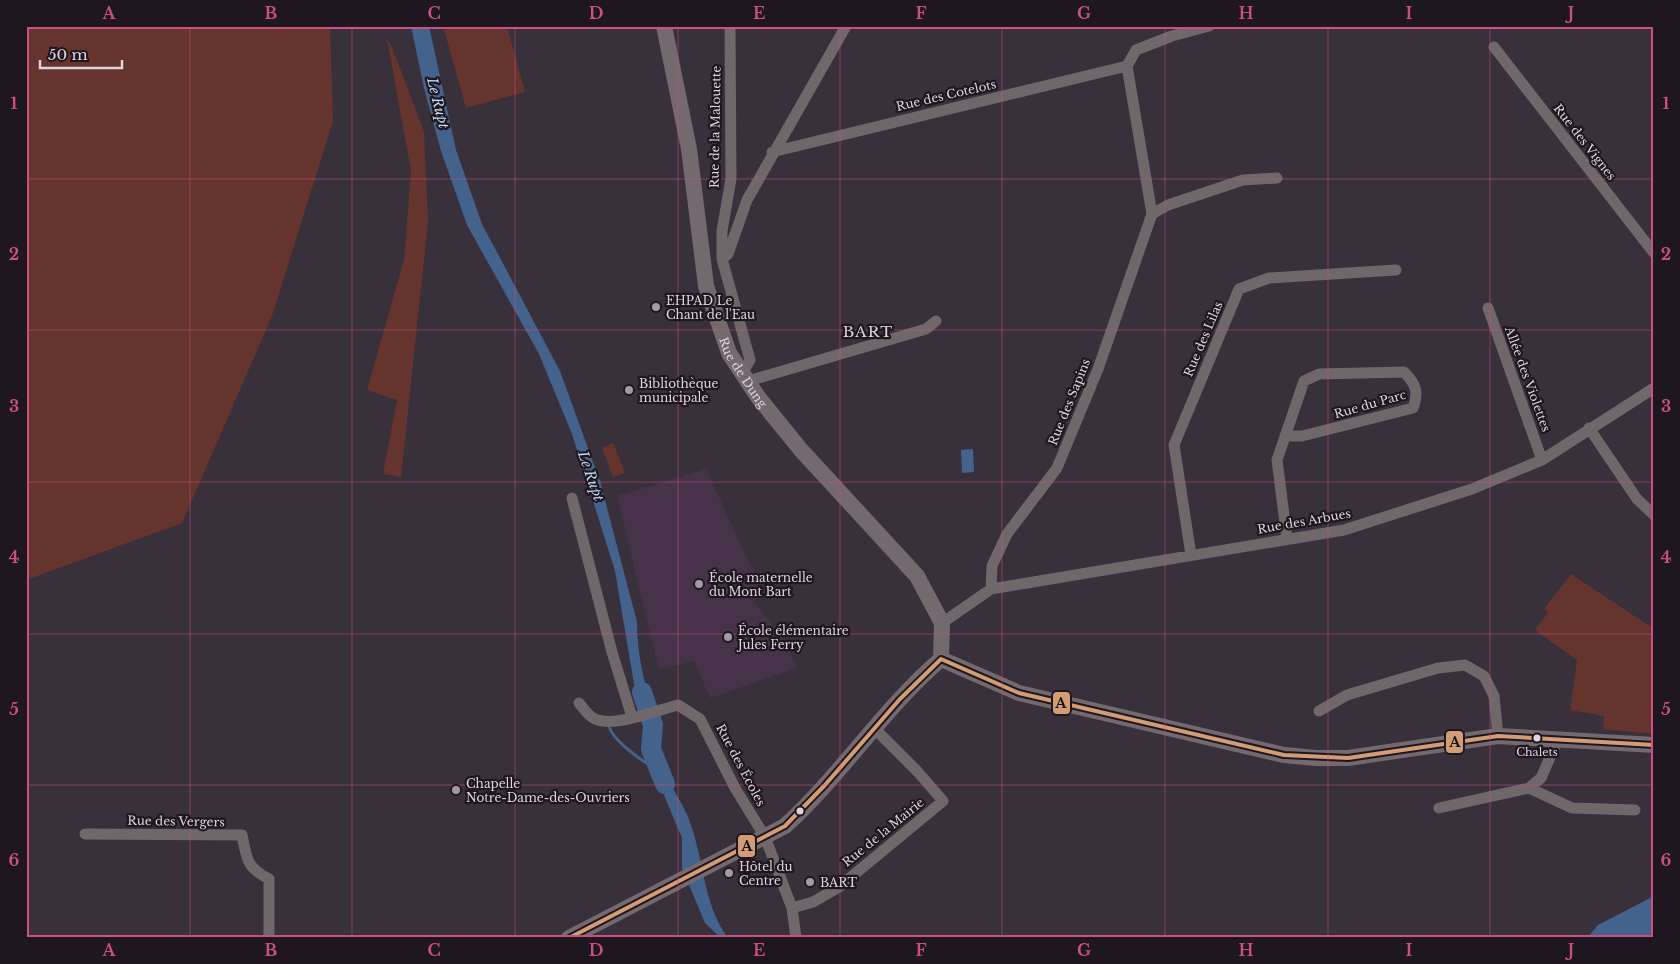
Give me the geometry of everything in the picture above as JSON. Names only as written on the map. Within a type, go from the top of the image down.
[{"type":"main road","name":"Rue de Dung","points":[[664,26],[689,149],[706,286],[729,353],[758,396],[801,450],[917,576],[942,623],[942,658]]},
{"type":"main road","points":[[569,938],[785,826],[814,800],[873,728],[916,682],[942,658],[1020,693],[1284,755],[1348,758],[1498,736],[1654,745]]},
{"type":"street","name":"Rue de la Malouette","points":[[730,26],[731,179],[722,231],[722,259],[750,360],[746,377]]},
{"type":"street","points":[[722,259],[728,254],[747,200],[772,152],[846,26]]},
{"type":"street","points":[[1127,66],[1136,50],[1172,36],[1209,26]]},
{"type":"street","name":"Rue des Vignes","points":[[1494,47],[1654,253]]},
{"type":"street","name":"Rue des Cotelots","points":[[772,152],[1127,66]]},
{"type":"street","name":"Rue des Sapins","points":[[991,589],[992,566],[1007,534],[1057,468],[1098,369],[1152,214],[1127,66]]},
{"type":"street","points":[[1152,214],[1168,205],[1243,180],[1278,178]]},
{"type":"street","name":"Rue des Lilas","points":[[1191,555],[1174,445],[1239,289],[1269,278],[1396,270]]},
{"type":"street","name":"Allée des Violettes","points":[[1488,308],[1542,460]]},
{"type":"street","points":[[746,377],[926,329],[936,321]]},
{"type":"street","name":"Rue du Parc","points":[[1285,436],[1302,436],[1413,408],[1418,395],[1414,382],[1404,372],[1319,374],[1304,381],[1285,436],[1277,460],[1287,539]]},
{"type":"street","name":"Rue des Arbues","points":[[942,623],[991,589],[1344,530],[1472,489],[1542,460],[1589,428],[1654,388]]},
{"type":"street","points":[[1589,428],[1637,500],[1654,515]]},
{"type":"street","points":[[572,498],[612,652],[637,716]]},
{"type":"street","points":[[1319,711],[1347,695],[1438,668],[1466,665],[1484,676],[1494,696],[1498,736]]},
{"type":"street","name":"Rue des Écoles","points":[[579,703],[595,719],[601,721],[616,722],[678,705],[700,719],[735,788],[765,837]]},
{"type":"street","name":"Rue de la Mairie","points":[[792,908],[813,902],[839,887],[943,801],[917,771],[873,728]]},
{"type":"street","points":[[1439,808],[1529,788],[1541,778],[1558,739]]},
{"type":"street","points":[[1529,788],[1572,808],[1634,810]]},
{"type":"street","name":"Rue des Vergers","points":[[85,834],[242,835],[248,862],[253,870],[269,879],[269,938]]},
{"type":"street","points":[[765,837],[792,908],[796,938]]},
{"type":"shaded area","points":[[26,26],[330,26],[333,121],[272,316],[182,523],[26,580]]},
{"type":"shaded area","points":[[443,26],[507,26],[525,92],[466,108]]},
{"type":"shaded area","points":[[387,39],[392,47],[424,132],[428,222],[401,477],[383,474],[397,400],[367,390],[404,260],[411,171]]},
{"type":"shaded area","points":[[613,443],[625,473],[613,477],[602,448]]},
{"type":"shaded area","name":"École maternelle du Mont Bart","points":[[706,469],[763,593],[754,601],[786,643],[797,668],[710,698],[694,661],[659,670],[617,496]]},
{"type":"shaded area","points":[[1571,574],[1654,629],[1654,734],[1603,729],[1604,716],[1570,710],[1577,660],[1535,630],[1548,613],[1544,609]]},
{"type":"water","points":[[411,26],[429,26],[456,150],[482,224],[560,371],[600,481],[637,622],[641,666],[653,708],[646,710],[643,708],[634,684],[615,571],[572,434],[539,354],[467,225],[441,151],[424,88]]},
{"type":"water","points":[[973,449],[974,472],[962,473],[961,450]]},
{"type":"water","points":[[660,757],[669,781],[688,817],[708,895],[719,924],[728,938],[721,938],[705,923],[682,868],[682,838],[650,762]]},
{"type":"water","points":[[1654,896],[1654,938],[1587,938],[1598,925]]},
{"type":"waterway","name":"Le Rupt","points":[[642,692],[653,725],[651,749],[665,784]]},
{"type":"waterway","points":[[609,726],[611,732],[622,744],[655,768]]},
{"type":"transit line","name":"A","points":[[569,938],[785,826],[825,785],[900,699],[941,659],[1019,693],[1284,755],[1348,758],[1498,736],[1654,745]]},
{"type":"place","name":"EHPAD Le Chant de l'Eau","points":[[656,307]]},
{"type":"place","name":"Bibliothèque municipale","points":[[629,390]]},
{"type":"place","name":"École maternelle du Mont Bart","points":[[699,584]]},
{"type":"place","name":"École élémentaire Jules Ferry","points":[[728,637]]},
{"type":"place","name":"Chalets","points":[[1537,738]]},
{"type":"place","name":"Chapelle Notre-Dame-des-Ouvriers","points":[[456,790]]},
{"type":"place","name":"Hôtel du Centre","points":[[729,873]]},
{"type":"place","name":"BART","points":[[810,882]]},
{"type":"district","name":"BART","points":[[868,331]]}]
